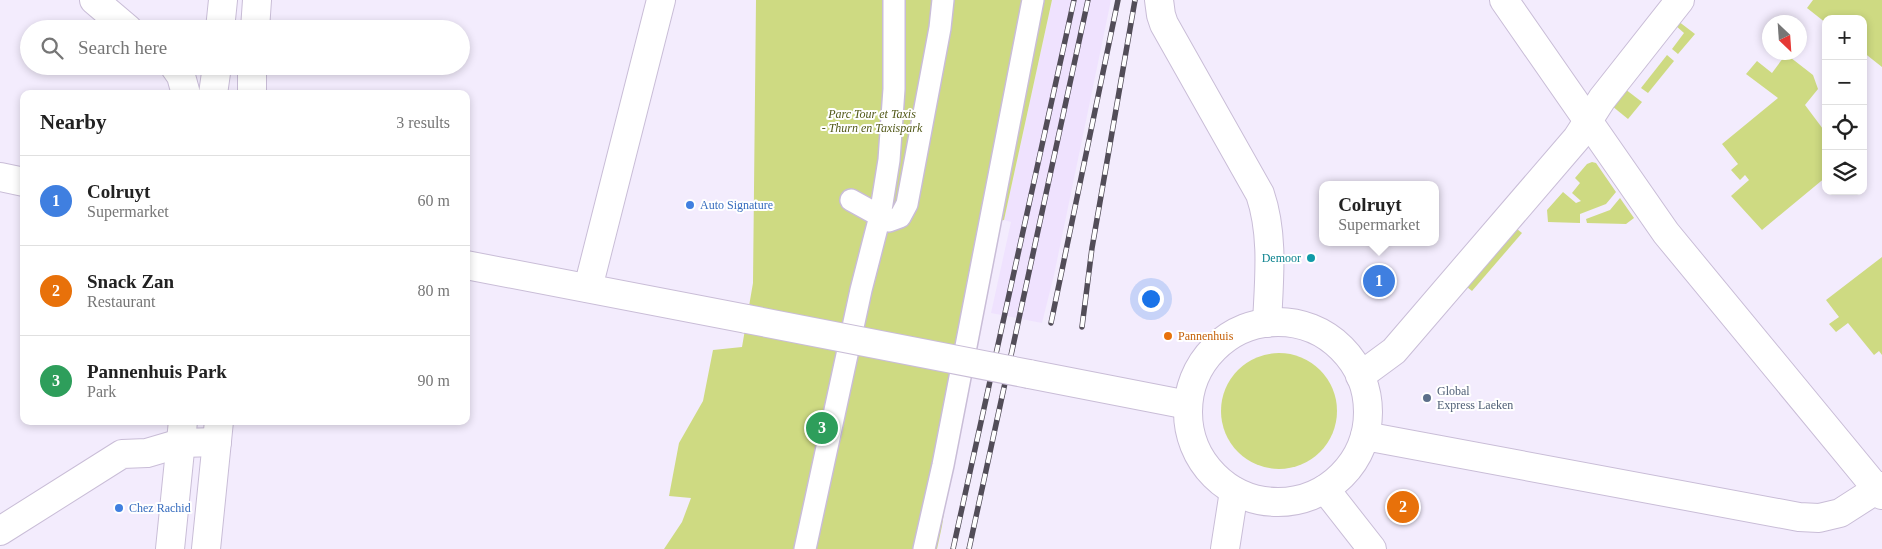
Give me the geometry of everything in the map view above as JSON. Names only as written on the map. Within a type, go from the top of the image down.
[{"type":"street","points":[[94,0],[117,20]]},
{"type":"street","points":[[221,20],[223,0]]},
{"type":"street","points":[[255,20],[257,0]]},
{"type":"street","points":[[588,288],[661,0]]},
{"type":"street","points":[[805,549],[850,338],[880,216],[889,160],[894,89],[894,0]]},
{"type":"street","points":[[851,200],[889,221],[900,217],[907,204],[940,28],[943,0]]},
{"type":"street","points":[[924,549],[996,227],[1033,0]]},
{"type":"street","points":[[1160,0],[1164,24],[1262,200],[1268,224],[1270,244],[1268,323]]},
{"type":"street","points":[[1365,436],[1799,517],[1819,518],[1840,513],[1880,490],[1666,233],[1504,0]]},
{"type":"street","points":[[1360,376],[1394,351],[1577,138],[1602,99],[1680,0]]},
{"type":"street","points":[[179,75],[185,90]]},
{"type":"street","points":[[214,90],[216,75]]},
{"type":"street","points":[[252,75],[252,90]]},
{"type":"street","points":[[0,177],[20,181]]},
{"type":"street","points":[[470,265],[1188,405]]},
{"type":"street","points":[[1268,323],[1287,323],[1307,327],[1325,335],[1341,348],[1352,361],[1360,376],[1367,402],[1368,416],[1365,436],[1358,453],[1348,469],[1325,489],[1308,497],[1270,502],[1251,498],[1234,491],[1218,480],[1204,465],[1194,447],[1189,428],[1188,405],[1193,381],[1205,359],[1222,341],[1243,329],[1268,323]]},
{"type":"street","points":[[170,549],[182,432]]},
{"type":"street","points":[[0,531],[122,454],[147,453],[182,432],[218,432],[206,549]]},
{"type":"street","points":[[1325,489],[1372,549]]},
{"type":"street","points":[[1225,549],[1234,491]]},
{"type":"shaded area","points":[[1052,0],[1111,0],[1054,275],[1042,323],[991,313],[1011,222],[1004,220]]},
{"type":"green space","name":"Parc Tour et Taxis - Thurn en Taxispark","points":[[756,0],[1052,0],[1004,220],[989,223],[937,549],[664,549],[682,522],[691,498],[669,496],[679,443],[703,401],[713,350],[742,347],[753,283]]},
{"type":"green space","points":[[1813,0],[1882,0],[1882,67],[1867,55],[1867,15],[1822,15],[1822,20],[1807,8]]},
{"type":"green space","points":[[1678,21],[1695,34],[1678,54],[1672,49],[1684,33],[1675,25]]},
{"type":"green space","points":[[1667,55],[1674,61],[1648,93],[1641,88]]},
{"type":"green space","points":[[1782,60],[1794,60],[1813,75],[1818,89],[1805,105],[1822,128],[1822,180],[1762,230],[1731,196],[1749,180],[1745,175],[1740,180],[1731,170],[1738,164],[1722,144],[1778,98],[1746,74],[1757,61],[1772,73]]},
{"type":"green space","points":[[1625,89],[1642,102],[1628,119],[1612,106]]},
{"type":"green space","points":[[1596,163],[1616,192],[1606,204],[1580,214],[1580,223],[1548,222],[1547,210],[1563,192],[1576,203],[1581,201],[1572,193],[1580,183],[1575,178],[1587,164]]},
{"type":"green space","points":[[1620,198],[1634,218],[1626,224],[1587,223],[1586,219],[1610,210]]},
{"type":"green space","points":[[1517,229],[1522,233],[1472,291],[1467,287]]},
{"type":"green space","points":[[1882,257],[1882,355],[1879,351],[1874,355],[1848,323],[1836,332],[1829,324],[1839,317],[1826,300]]},
{"type":"green space","points":[[1279,353],[1301,357],[1311,362],[1320,370],[1328,379],[1333,389],[1337,411],[1333,433],[1328,443],[1320,452],[1311,460],[1301,465],[1279,469],[1257,465],[1247,460],[1238,452],[1230,443],[1225,433],[1221,411],[1225,389],[1230,379],[1238,370],[1247,362],[1257,357]]},
{"type":"railway","points":[[953,549],[1074,0]]},
{"type":"railway","points":[[969,549],[1088,0]]},
{"type":"railway","points":[[1051,323],[1118,0]]},
{"type":"railway","points":[[1082,327],[1092,248],[1135,0]]},
{"type":"place","name":"Auto Signature","points":[[690,205]]},
{"type":"place","name":"Demoor","points":[[1311,258]]},
{"type":"place","name":"Colruyt","points":[[1379,281]]},
{"type":"place","name":"Pannenhuis","points":[[1168,336]]},
{"type":"place","name":"Global Express Laeken","points":[[1427,398]]},
{"type":"place","name":"Pannenhuis Park","points":[[822,428]]},
{"type":"place","name":"Snack Zan","points":[[1403,507]]},
{"type":"place","name":"Chez Rachid","points":[[119,508]]}]
